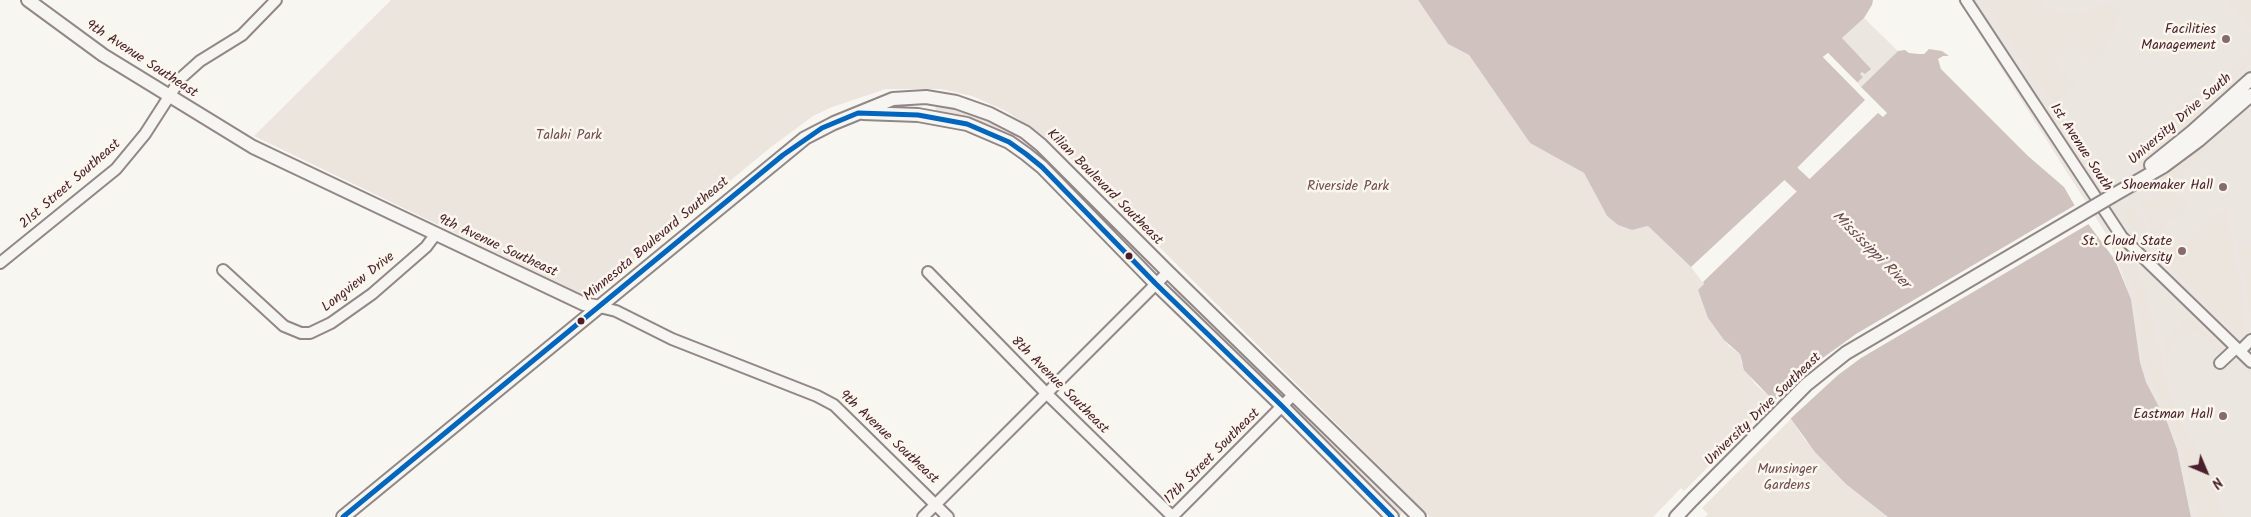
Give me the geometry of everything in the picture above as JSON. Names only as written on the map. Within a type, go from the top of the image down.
[{"type":"street","name":"9th Avenue Southeast","points":[[28,0],[103,55],[253,147],[584,304],[616,311],[672,338],[826,400],[834,405],[874,442],[948,517]]},
{"type":"street","name":"21st Street Southeast","points":[[0,263],[116,168],[141,140],[181,78],[192,68],[242,35],[276,0]]},
{"type":"street","name":"1st Avenue South","points":[[1966,0],[2122,237],[2251,362]]},
{"type":"street","name":"University Drive South","points":[[2131,184],[2251,79]]},
{"type":"street","name":"University Drive South","points":[[2112,196],[2164,166],[2199,140],[2251,95]]},
{"type":"street","name":"Kilian Boulevard Southeast","points":[[858,113],[893,99],[926,97],[956,102],[1025,132],[1058,161],[1168,272],[1419,517]]},
{"type":"street","points":[[858,113],[918,115],[943,118],[967,124],[1009,142],[1042,167],[1156,284],[1282,406],[1392,517]]},
{"type":"street","name":"Minnesota Boulevard Southeast","points":[[343,517],[783,155],[822,128],[858,113]]},
{"type":"street","name":"University Drive Southeast","points":[[1676,517],[1806,385],[1846,353],[2112,196]]},
{"type":"street","name":"Longview Drive","points":[[223,270],[284,326],[300,333],[310,333],[331,323],[372,294],[426,247],[436,235]]},
{"type":"street","name":"8th Avenue Southeast","points":[[928,272],[1046,393],[1173,517]]},
{"type":"street","points":[[923,517],[1168,272]]},
{"type":"street","points":[[2220,363],[2251,340]]},
{"type":"street","name":"17th Street Southeast","points":[[1173,517],[1294,394]]},
{"type":"shaded area","name":"St. Cloud State University","points":[[1958,0],[2251,0],[2251,517],[2191,517],[2177,449],[2167,422],[2146,382],[2140,362],[2131,299],[2108,237]]},
{"type":"shaded area","points":[[1864,18],[1898,51],[1861,87],[1857,83],[1863,77],[1860,74],[1862,71],[1842,38]]},
{"type":"green space","name":"Riverside Park","points":[[391,0],[1418,0],[1448,44],[1469,55],[1530,143],[1584,173],[1607,216],[1618,225],[1632,230],[1648,226],[1691,267],[1704,284],[1701,293],[1708,318],[1729,346],[1740,354],[1741,362],[1755,384],[1774,401],[1684,491],[1681,488],[1653,517],[1430,517],[1069,157],[1047,138],[1006,111],[972,96],[941,89],[886,89],[832,107],[813,116],[771,147],[591,296],[584,295],[254,136]]},
{"type":"green space","points":[[1982,0],[2044,0],[2041,7],[2080,15],[2107,2],[2114,4],[2119,11],[2118,23],[2105,49],[2093,64],[2073,43],[2054,62],[2076,83],[2053,106]]},
{"type":"green space","points":[[2222,0],[2251,0],[2251,29]]},
{"type":"green space","points":[[2251,48],[2251,63],[2190,119],[2147,152],[2143,147],[2159,135],[2180,104],[2194,92],[2202,89],[2208,93]]},
{"type":"green space","points":[[938,104],[969,111],[1016,133],[1036,148],[1150,261],[1148,264],[1146,265],[1039,162],[962,118],[937,112],[935,108]]},
{"type":"green space","points":[[2223,134],[2188,168],[2165,184],[2151,192],[2133,195],[2202,147],[2204,148],[2184,166]]},
{"type":"green space","points":[[2167,187],[2174,195],[2182,196],[2190,204],[2175,219],[2172,217],[2163,227],[2175,240],[2161,256],[2160,248],[2142,209],[2142,202]]},
{"type":"green space","points":[[2136,206],[2156,249],[2122,214]]},
{"type":"green space","points":[[2226,208],[2244,299],[2244,333],[2239,337],[2162,258],[2181,239],[2186,243],[2221,209],[2223,211]]},
{"type":"green space","points":[[2244,240],[2251,242],[2251,312],[2247,308],[2248,298],[2237,248]]},
{"type":"green space","points":[[2114,246],[2135,267],[2146,293],[2177,416],[2201,455],[2225,517],[2197,517],[2181,448],[2151,380],[2143,353],[2136,297]]},
{"type":"green space","points":[[1176,287],[1278,387],[1276,392],[1172,293],[1173,288]]},
{"type":"green space","points":[[2188,317],[2222,349],[2212,357],[2216,350],[2196,330],[2191,336],[2185,331],[2173,344],[2168,354],[2168,368],[2177,387],[2185,396],[2180,399],[2177,398],[2178,391],[2167,369],[2164,346],[2167,339]]},
{"type":"green space","points":[[1303,411],[1402,509],[1401,515],[1396,515],[1297,413]]},
{"type":"green space","name":"Munsinger Gardens","points":[[1791,419],[1805,440],[1888,517],[1705,517],[1708,514],[1702,508]]},
{"type":"water","points":[[1418,0],[1873,0],[1864,18],[1842,38],[1871,69],[1865,74],[1862,72],[1860,74],[1863,77],[1857,83],[1828,53],[1823,57],[1865,100],[1792,173],[1691,267],[1648,226],[1632,230],[1618,225],[1607,216],[1584,173],[1530,143],[1469,55],[1448,44]]},
{"type":"water","points":[[1929,49],[1942,51],[1949,56],[1943,56],[1938,59],[1941,69],[2028,156],[2064,187],[2075,206],[2115,260],[2131,299],[2140,362],[2146,382],[2167,422],[2177,449],[2191,517],[1888,517],[1846,484],[1815,452],[1791,419],[1744,370],[1740,354],[1724,340],[1708,318],[1698,290],[1704,284],[1703,282],[1878,113],[1883,117],[1887,113],[1861,87],[1898,51],[1905,50],[1909,53],[1924,54]]},
{"type":"pier","points":[[1828,53],[1859,84],[1856,85],[1827,57],[1867,98],[1867,101],[1823,57]]},
{"type":"pier","points":[[2077,204],[2092,222],[1861,358],[1838,375],[1789,420],[1772,403],[1813,365],[1856,334]]},
{"type":"waterway","name":"Mississippi River","points":[[1774,158],[1821,202]]},
{"type":"transit line","points":[[343,517],[783,155],[822,128],[858,113],[918,115],[967,124],[1009,142],[1026,154],[1042,167],[1156,284],[1282,406],[1392,517]]},
{"type":"place","name":"Facilities Management","points":[[2226,39]]},
{"type":"place","name":"Shoemaker Hall","points":[[2223,187]]},
{"type":"place","name":"St. Cloud State University","points":[[2182,251]]},
{"type":"place","name":"Eastman Hall","points":[[2223,416]]},
{"type":"park label","name":"Talahi Park","points":[[569,137]]}]
